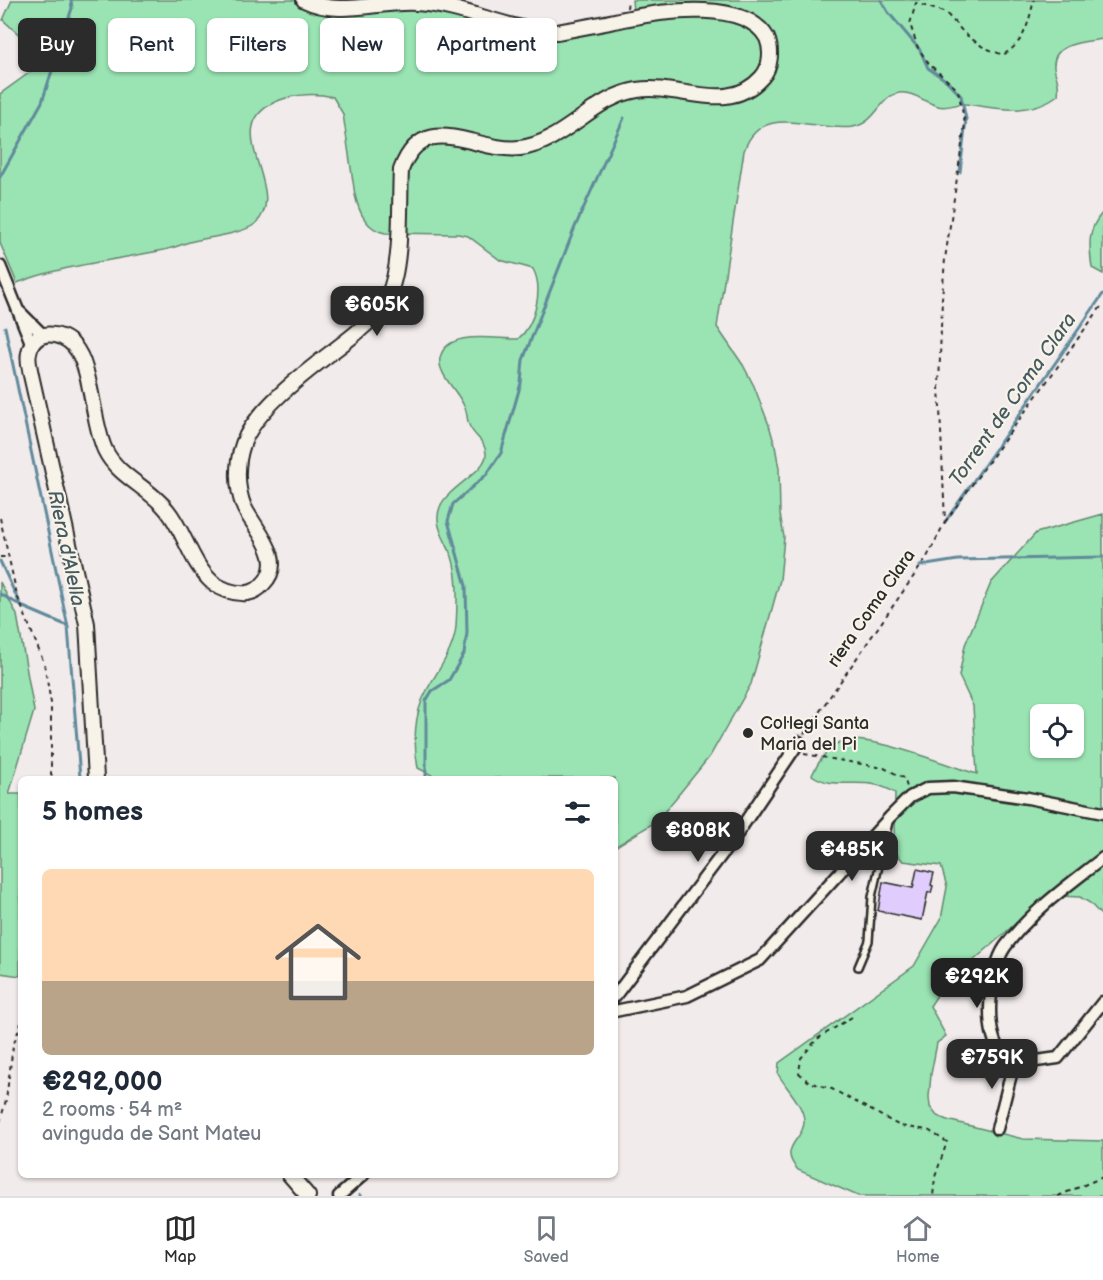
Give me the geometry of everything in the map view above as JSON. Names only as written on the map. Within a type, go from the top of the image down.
[{"type":"main road","points":[[96,776],[87,624],[31,375],[28,352],[32,345],[43,335],[60,335],[76,348],[86,369],[101,439],[110,459],[123,474],[167,509],[196,563],[215,584],[231,591],[254,591],[266,581],[272,563],[265,540],[244,506],[238,481],[239,456],[243,443],[249,428],[263,410],[366,326],[389,296],[396,269],[401,170],[417,144],[426,138],[445,136],[489,146],[522,148],[545,140],[610,98],[637,90],[710,97],[738,94],[754,86],[765,74],[771,55],[767,37],[757,21],[737,7],[716,3],[687,6],[557,32],[539,32],[523,30],[450,7],[415,3],[377,4],[342,9],[325,8],[304,0]]},
{"type":"main road","points":[[292,1178],[308,1196]]},
{"type":"street","points":[[0,266],[5,293],[16,308],[43,335]]},
{"type":"street","points":[[16,308],[32,345]]},
{"type":"street","points":[[618,992],[735,837],[799,742]]},
{"type":"street","points":[[618,1010],[687,996],[760,960],[890,817],[910,797],[928,788],[953,787],[1028,798],[1103,813]]},
{"type":"street","points":[[1103,858],[1038,909],[1004,948],[994,970],[991,1006],[992,1038],[1005,1055],[1015,1059],[1026,1062],[1058,1058],[1103,1002]]},
{"type":"street","points":[[997,1129],[1015,1059]]},
{"type":"street","points":[[339,1196],[359,1178]]},
{"type":"lane","points":[[858,967],[869,941],[873,897],[890,817]]},
{"type":"path","name":"riera Coma Clara","points":[[799,742],[927,557],[945,522],[939,387],[940,346],[945,259],[966,124],[958,90],[930,65],[918,48],[910,24],[916,3],[946,13],[974,41],[1003,55],[1016,48],[1026,28],[1034,0]]},
{"type":"path","points":[[945,522],[1103,304]]},
{"type":"path","points":[[0,518],[17,595],[44,663],[51,702],[51,774],[53,776]]},
{"type":"path","points":[[0,557],[9,557]]},
{"type":"path","points":[[792,752],[884,768],[904,778],[910,797]]},
{"type":"path","points":[[852,1017],[818,1039],[801,1058],[799,1073],[809,1082],[832,1089],[900,1126],[928,1130],[946,1142],[935,1177],[933,1196]]},
{"type":"path","points":[[0,1122],[6,1100],[13,1046],[18,1032]]},
{"type":"path","points":[[1058,1196],[1103,1177]]},
{"type":"green space","points":[[12,0],[438,0],[514,18],[416,18],[416,72],[557,72],[557,25],[633,12],[632,0],[1103,0],[1103,39],[1071,45],[1058,52],[1054,67],[1058,95],[1047,102],[1024,109],[1001,109],[965,104],[941,107],[909,94],[899,93],[887,99],[861,125],[838,128],[791,122],[776,123],[763,127],[752,136],[744,151],[717,327],[743,365],[754,386],[775,446],[779,468],[780,514],[784,537],[780,580],[751,684],[710,756],[657,821],[618,845],[618,776],[433,776],[418,768],[416,758],[415,739],[419,710],[426,692],[449,653],[456,626],[457,582],[452,557],[439,525],[438,513],[450,493],[480,467],[486,454],[484,446],[472,431],[461,400],[442,370],[440,358],[444,349],[462,339],[518,339],[529,325],[536,306],[538,286],[533,269],[500,260],[468,236],[385,233],[373,228],[364,219],[355,195],[343,114],[333,97],[306,95],[280,100],[261,111],[253,125],[253,141],[266,194],[264,210],[255,224],[244,230],[164,250],[71,267],[17,283],[0,243],[0,94],[30,72],[96,72],[96,18],[18,18],[18,34],[3,20]]},
{"type":"green space","points":[[1103,212],[1103,274],[1092,268],[1090,238],[1094,225]]},
{"type":"green space","points":[[1103,514],[1103,917],[1090,903],[1080,897],[1059,896],[1040,902],[973,961],[947,980],[930,1006],[946,1036],[937,1043],[931,1074],[930,1107],[937,1116],[947,1120],[1023,1139],[1103,1141],[1103,1196],[858,1196],[798,1170],[792,1162],[791,1149],[801,1132],[804,1119],[797,1101],[778,1074],[779,1063],[914,966],[941,919],[947,887],[941,866],[903,861],[896,853],[894,842],[895,793],[873,784],[831,783],[812,775],[830,749],[838,743],[850,740],[885,745],[977,774],[973,706],[959,676],[965,645],[991,583],[1036,533]]},
{"type":"green space","points":[[0,582],[17,615],[34,711],[9,794],[18,794],[18,976],[0,973]]},
{"type":"building","points":[[917,869],[934,873],[931,885],[933,886],[931,893],[928,892],[922,920],[878,911],[883,882],[913,888]]},
{"type":"waterway","points":[[0,177],[42,102],[72,8],[71,0]]},
{"type":"waterway","points":[[881,0],[888,12],[920,50],[928,68],[947,81],[961,96],[966,119],[960,172]]},
{"type":"waterway","points":[[426,776],[426,701],[432,691],[449,680],[464,654],[467,633],[466,586],[448,521],[453,504],[487,474],[501,453],[521,383],[523,360],[575,227],[624,118]]},
{"type":"waterway","name":"Torrent de Coma Clara","points":[[945,522],[1103,294]]},
{"type":"waterway","name":"Riera d'Alella","points":[[5,327],[68,627],[80,776]]},
{"type":"waterway","points":[[920,566],[958,560],[1103,557]]},
{"type":"waterway","points":[[0,561],[21,606],[68,626]]},
{"type":"waterway","points":[[0,594],[20,605]]},
{"type":"place","name":"Col·legi Santa Maria del Pi","points":[[748,733]]}]
